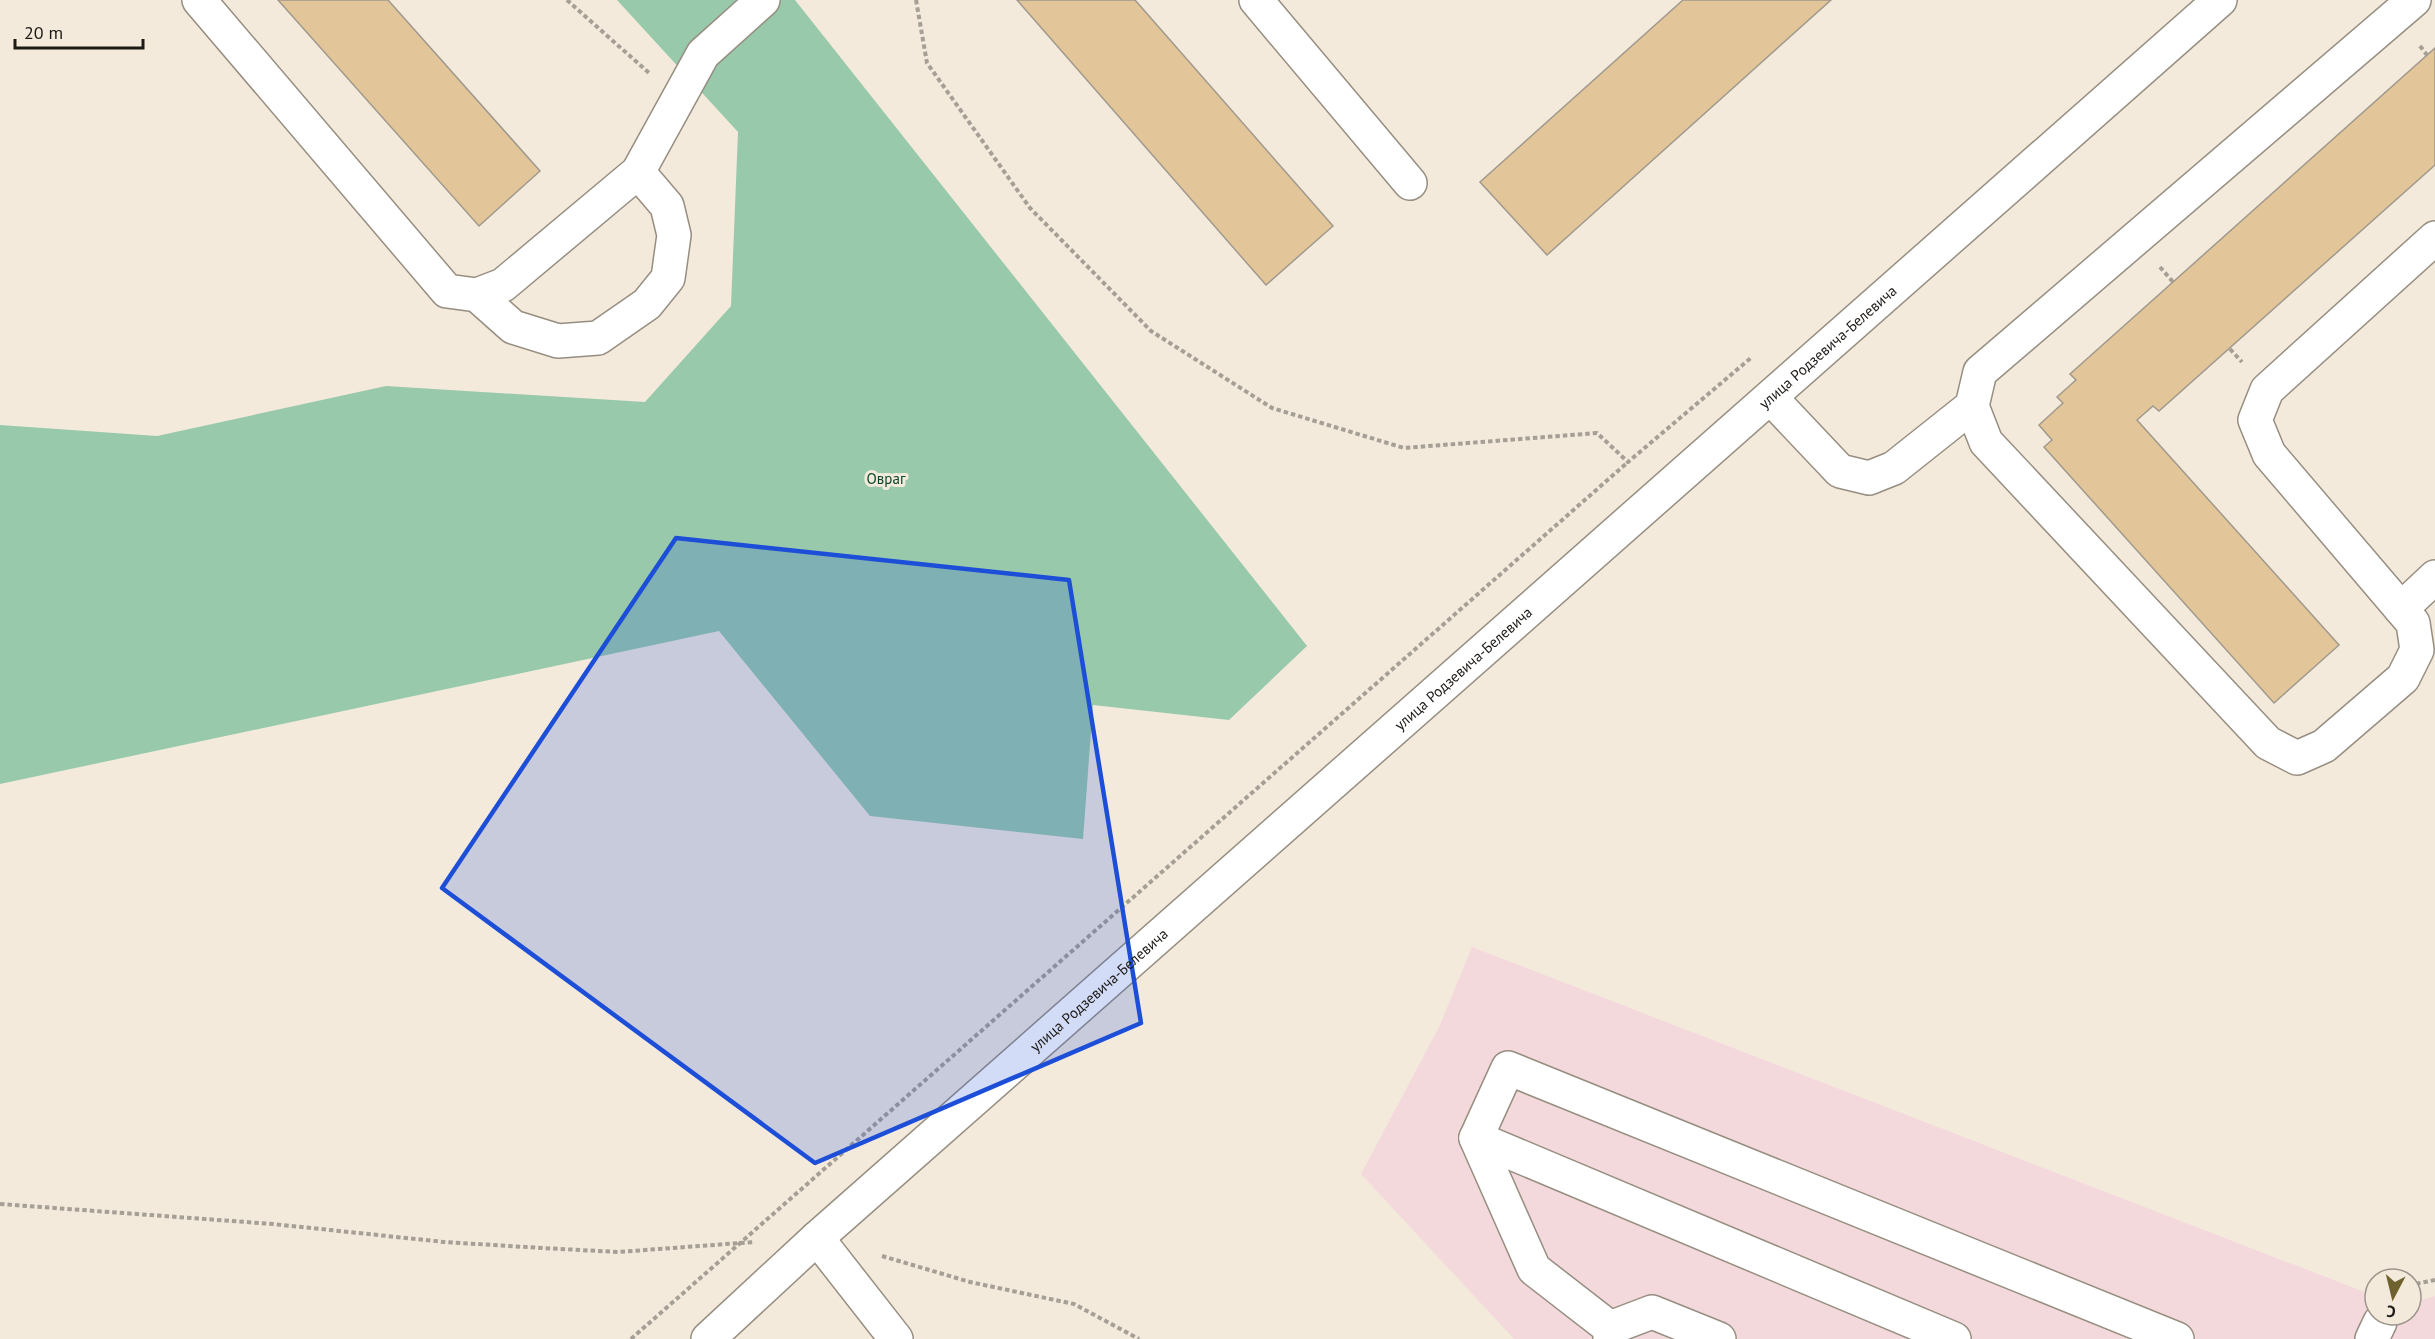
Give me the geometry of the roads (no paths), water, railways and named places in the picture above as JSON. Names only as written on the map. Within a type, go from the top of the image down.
[{"type":"street","points":[[199,0],[447,291],[477,295],[503,285],[638,172],[703,54],[763,0]]},
{"type":"street","points":[[1256,0],[1410,183]]},
{"type":"street","name":"улица Родзевича-Белевича","points":[[708,1339],[818,1238],[2220,0]]},
{"type":"street","points":[[2414,0],[1980,372],[1972,406],[1986,442],[2268,743],[2297,758],[2324,746],[2403,678],[2417,650],[2413,623],[2269,454],[2255,420],[2267,390],[2435,238]]},
{"type":"street","points":[[477,295],[513,327],[558,341],[598,338],[647,304],[668,278],[674,236],[667,206],[638,172]]},
{"type":"street","points":[[1770,398],[1840,471],[1869,478],[1894,468],[1972,406]]},
{"type":"street","points":[[2401,609],[2435,577]]},
{"type":"street","points":[[1719,1339],[1652,1312],[1610,1334],[1534,1269],[1476,1137],[1508,1068],[2177,1339]]},
{"type":"street","points":[[1476,1137],[1954,1339]]},
{"type":"street","points":[[818,1238],[896,1339]]},
{"type":"park label","name":"Овраг","points":[[886,478]]}]
